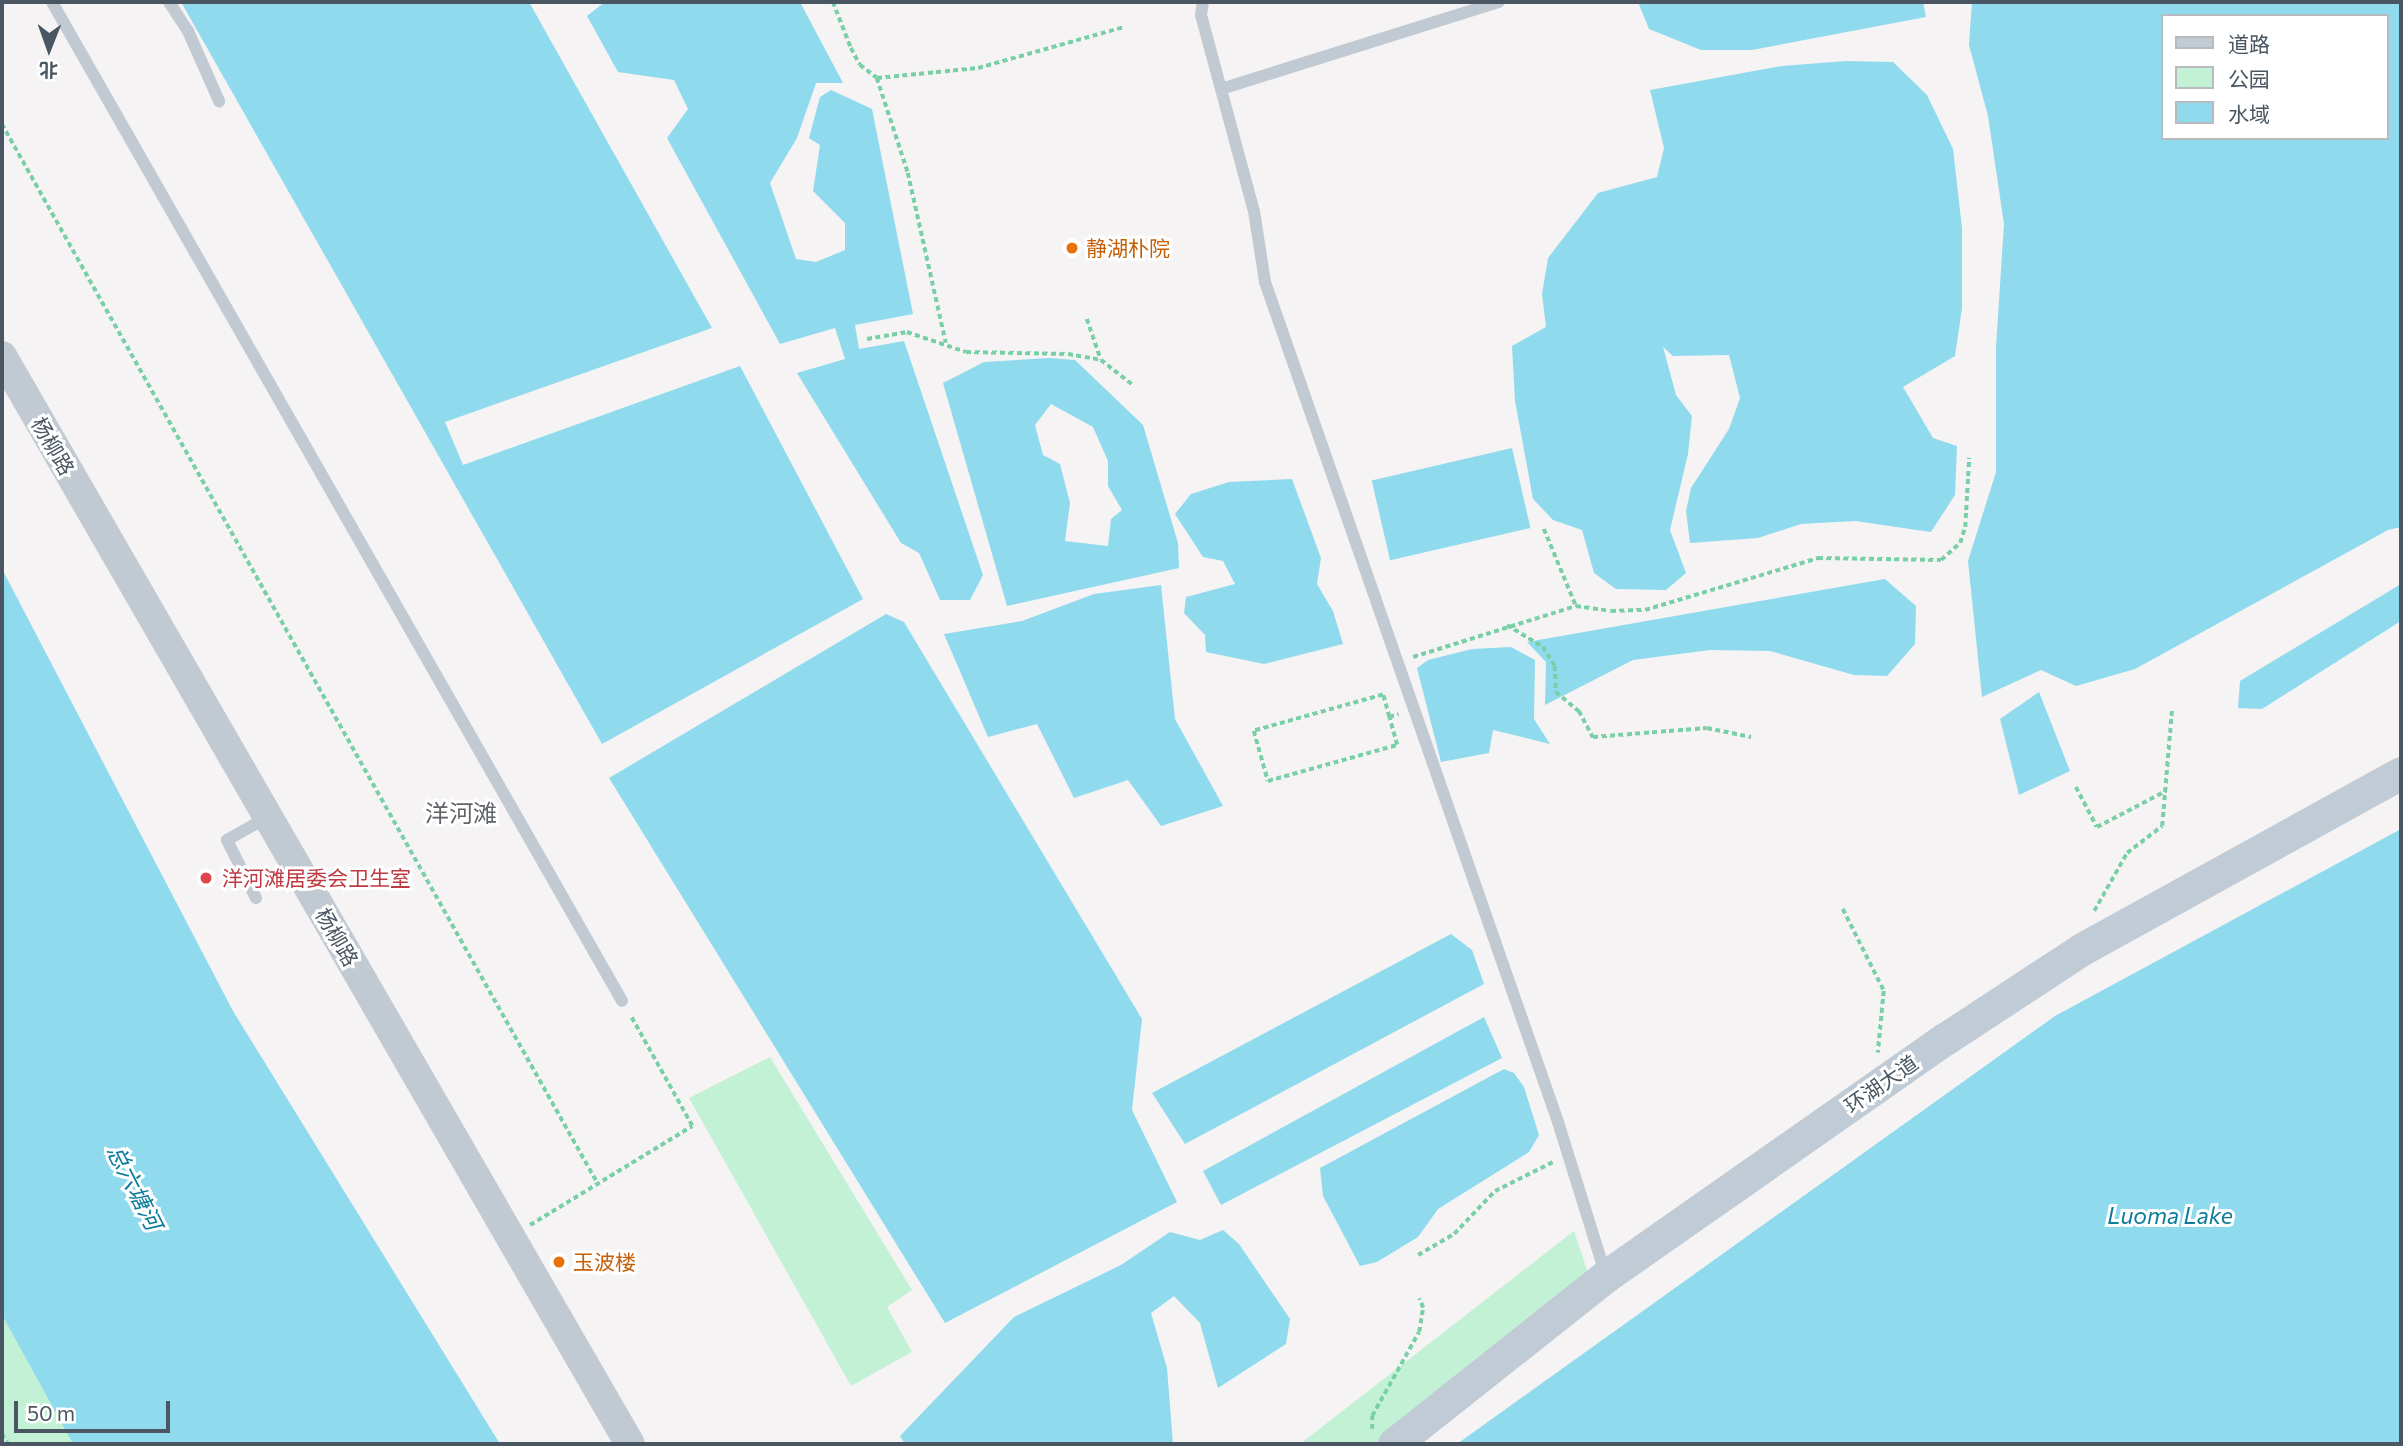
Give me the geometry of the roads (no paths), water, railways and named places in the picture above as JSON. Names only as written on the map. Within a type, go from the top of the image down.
[{"type":"main road","name":"环湖大道","points":[[1384,1440],[1606,1276],[1873,1089],[2082,949],[2401,773]]},
{"type":"street","name":"杨柳路","points":[[2,356],[630,1444]]},
{"type":"lane","points":[[52,2],[622,1001]]},
{"type":"lane","points":[[169,2],[188,31],[219,101]]},
{"type":"lane","points":[[1203,2],[1201,15],[1254,211],[1265,282],[1568,1156],[1606,1276]]},
{"type":"lane","points":[[1221,89],[1499,2]]},
{"type":"lane","points":[[256,898],[227,840],[268,817]]},
{"type":"water","points":[[181,2],[529,2],[712,328],[445,422],[463,465],[740,366],[863,599],[602,744]]},
{"type":"water","points":[[605,2],[800,2],[843,83],[816,83],[797,138],[770,183],[796,259],[816,262],[845,250],[845,223],[813,191],[820,145],[809,138],[820,97],[831,90],[872,109],[913,314],[855,325],[859,349],[904,341],[983,575],[970,600],[940,600],[919,553],[901,543],[797,373],[845,359],[835,328],[780,344],[667,138],[688,109],[674,80],[618,72],[587,16]]},
{"type":"water","points":[[1638,2],[1923,2],[1926,17],[1752,50],[1701,50],[1649,29]]},
{"type":"water","points":[[1972,2],[2401,2],[2401,527],[2388,530],[2135,669],[2076,686],[2041,670],[1982,697],[1968,561],[1996,472],[1996,347],[2004,224],[1988,116],[1969,45]]},
{"type":"water","points":[[1846,61],[1893,62],[1927,95],[1953,149],[1962,228],[1962,308],[1955,356],[1903,387],[1933,438],[1957,446],[1955,495],[1931,532],[1855,521],[1801,524],[1758,538],[1690,543],[1686,511],[1691,488],[1729,429],[1740,398],[1729,355],[1673,356],[1663,347],[1676,395],[1692,416],[1688,454],[1670,530],[1686,573],[1666,590],[1616,589],[1594,573],[1582,530],[1553,520],[1533,499],[1515,401],[1512,346],[1546,327],[1542,294],[1548,258],[1598,193],[1657,177],[1664,148],[1650,90],[1782,66]]},
{"type":"water","points":[[1050,358],[1075,360],[1143,425],[1178,543],[1179,568],[1007,606],[943,383],[984,362]],"holes":[[[1051,404],[1093,427],[1108,461],[1108,486],[1122,510],[1111,519],[1108,546],[1065,541],[1070,503],[1060,464],[1043,455],[1035,425]]]},
{"type":"water","points":[[1512,448],[1530,528],[1390,560],[1372,480]]},
{"type":"water","points":[[1292,479],[1321,558],[1317,584],[1333,611],[1343,644],[1264,664],[1206,652],[1205,635],[1184,613],[1186,597],[1235,584],[1223,561],[1203,557],[1175,514],[1191,494],[1229,482]]},
{"type":"water","name":"总六塘河","points":[[2,569],[233,1011],[500,1444],[73,1444],[2,1315]]},
{"type":"water","points":[[1885,579],[1916,606],[1915,644],[1887,676],[1854,675],[1770,651],[1710,650],[1633,660],[1545,705],[1546,662],[1527,642]]},
{"type":"water","points":[[2401,584],[2401,621],[2262,709],[2238,708],[2240,681]]},
{"type":"water","points":[[1161,585],[1175,719],[1223,806],[1161,826],[1128,780],[1074,798],[1037,724],[988,737],[944,634],[1022,621],[1094,594]]},
{"type":"water","points":[[886,614],[904,622],[1142,1019],[1132,1110],[1177,1202],[945,1323],[609,778]]},
{"type":"water","points":[[1511,647],[1535,660],[1534,719],[1550,744],[1493,730],[1489,753],[1441,762],[1417,668],[1428,660],[1472,649]]},
{"type":"water","points":[[2039,692],[2070,771],[2019,795],[2000,719]]},
{"type":"water","name":"Luoma Lake","points":[[2401,829],[2401,1444],[1457,1444],[2055,1016]]},
{"type":"water","points":[[1451,934],[1472,950],[1484,984],[1185,1144],[1152,1093]]},
{"type":"water","points":[[1484,1017],[1502,1058],[1221,1205],[1203,1171]]},
{"type":"water","points":[[1504,1069],[1514,1073],[1524,1087],[1539,1135],[1529,1152],[1438,1209],[1418,1237],[1377,1262],[1360,1266],[1323,1196],[1320,1168]]},
{"type":"water","points":[[1223,1230],[1239,1244],[1290,1319],[1286,1344],[1218,1388],[1200,1323],[1174,1296],[1151,1313],[1167,1368],[1173,1444],[905,1444],[900,1436],[1014,1317],[1121,1265],[1170,1232],[1200,1240]]},
{"type":"place","name":"静湖朴院","points":[[1072,248]]},
{"type":"place","name":"洋河滩居委会卫生室","points":[[206,878]]},
{"type":"place","name":"玉波楼","points":[[559,1262]]},
{"type":"district","name":"洋河滩","points":[[461,813]]}]
